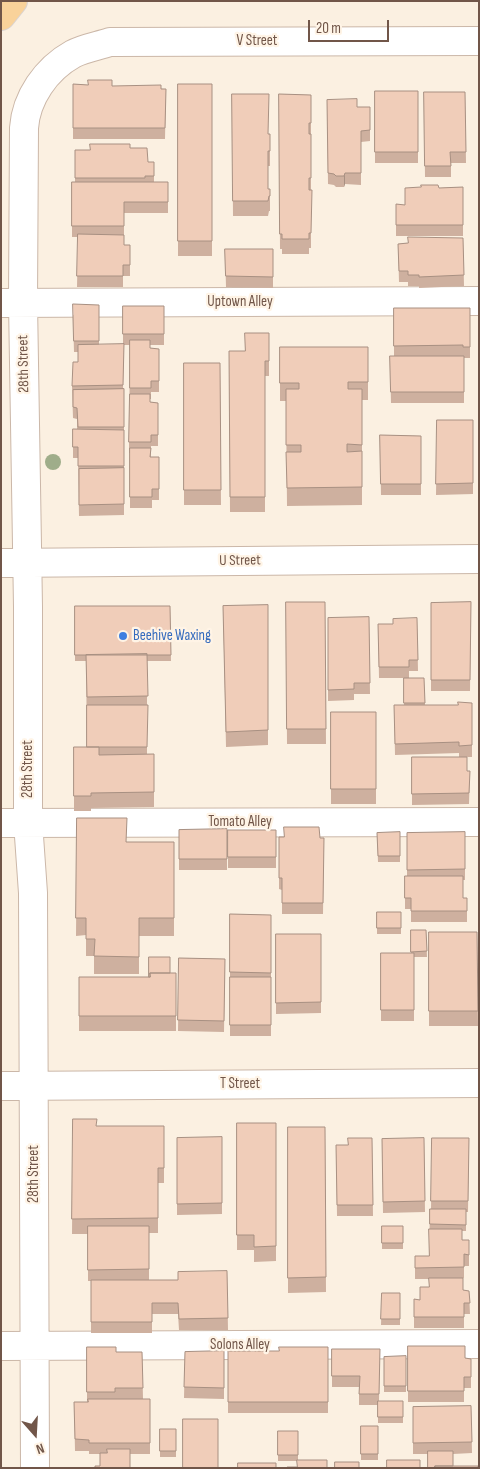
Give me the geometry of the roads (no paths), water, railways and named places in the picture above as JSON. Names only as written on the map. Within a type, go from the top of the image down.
[{"type":"main road","points":[[1,16],[13,1]]},
{"type":"street","name":"V Street","points":[[46,76],[73,54],[110,42],[479,41]]},
{"type":"street","name":"28th Street","points":[[35,1468],[33,893],[14,563],[12,303],[24,117],[33,94],[46,76]]},
{"type":"street","name":"Uptown Alley","points":[[12,303],[479,301]]},
{"type":"street","name":"U Street","points":[[14,563],[479,559]]},
{"type":"street","name":"Tomato Alley","points":[[1,823],[479,822]]},
{"type":"street","name":"T Street","points":[[1,1086],[479,1083]]},
{"type":"street","name":"Solons Alley","points":[[1,1346],[479,1344]]},
{"type":"place","name":"Beehive Waxing","points":[[123,636]]}]
